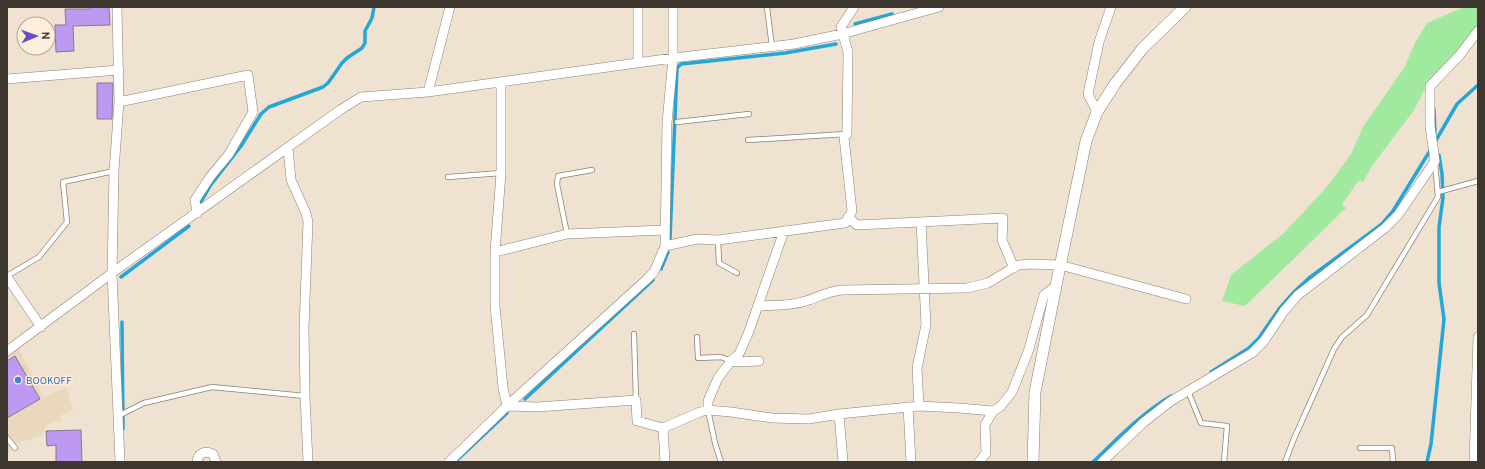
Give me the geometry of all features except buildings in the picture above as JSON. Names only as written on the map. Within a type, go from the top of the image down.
[{"type":"street","points":[[117,7],[119,102],[114,171],[112,273],[120,415],[120,462]]},
{"type":"street","points":[[428,92],[450,7]]},
{"type":"street","points":[[638,7],[638,63]]},
{"type":"street","points":[[449,462],[507,406],[654,272],[664,246],[672,123],[673,7]]},
{"type":"street","points":[[664,246],[697,239],[718,240],[845,223],[852,211],[844,137],[847,134],[848,52],[841,27],[854,7]]},
{"type":"street","points":[[7,351],[112,273],[340,110],[362,97],[428,92],[673,58],[794,44],[842,34],[939,7]]},
{"type":"street","points":[[1097,112],[1088,94],[1099,42],[1111,7]]},
{"type":"street","points":[[1032,462],[1036,392],[1060,265],[1086,141],[1097,112],[1115,84],[1142,49],[1185,7]]},
{"type":"street","points":[[1102,462],[1144,422],[1171,401],[1252,353],[1264,341],[1298,295],[1385,228],[1398,215],[1435,161],[1430,126],[1430,86],[1459,56],[1478,31]]},
{"type":"street","points":[[7,78],[119,70]]},
{"type":"street","points":[[119,102],[248,76],[253,112],[229,154],[210,177],[195,200],[197,213]]},
{"type":"street","points":[[501,82],[501,173],[495,252],[495,306],[503,388],[507,406]]},
{"type":"street","points":[[288,148],[291,180],[306,213],[308,222],[304,328],[308,462]]},
{"type":"street","points":[[848,217],[857,225],[1003,218],[1002,240],[1014,268]]},
{"type":"street","points":[[919,406],[917,368],[926,325],[923,288],[921,222]]},
{"type":"street","points":[[495,252],[567,234],[665,230]]},
{"type":"street","points":[[708,410],[708,401],[718,378],[738,354],[748,334],[784,231]]},
{"type":"street","points":[[758,306],[793,304],[809,300],[831,291],[842,290],[967,288],[980,286],[1014,268],[1030,264],[1060,265],[1186,299]]},
{"type":"street","points":[[7,276],[41,327]]},
{"type":"street","points":[[979,462],[986,453],[985,425],[993,411],[1000,407],[1012,392],[1028,352],[1044,295],[1056,286]]},
{"type":"street","points":[[1475,457],[1478,337]]},
{"type":"street","points":[[731,361],[759,362]]},
{"type":"street","points":[[507,406],[537,407],[636,400],[637,421],[663,428],[708,410],[772,418],[809,419],[839,414],[919,406],[993,411]]},
{"type":"street","points":[[908,407],[911,462]]},
{"type":"street","points":[[839,414],[843,462]]},
{"type":"street","points":[[663,428],[665,462]]},
{"type":"street","points":[[197,462],[199,456],[204,452],[213,454],[216,462]]},
{"type":"lane","points":[[767,7],[772,47]]},
{"type":"lane","points":[[672,123],[749,114]]},
{"type":"lane","points":[[748,140],[847,134]]},
{"type":"lane","points":[[1286,462],[1293,441],[1334,349],[1342,337],[1367,315],[1438,198],[1435,161]]},
{"type":"lane","points":[[567,234],[557,184],[558,176],[592,170]]},
{"type":"lane","points":[[7,276],[39,257],[67,222],[63,182],[114,171]]},
{"type":"lane","points":[[448,177],[501,173]]},
{"type":"lane","points":[[1438,192],[1478,180]]},
{"type":"lane","points":[[718,240],[719,263],[737,273]]},
{"type":"lane","points":[[634,334],[636,400]]},
{"type":"lane","points":[[697,338],[698,358],[721,358],[731,361]]},
{"type":"lane","points":[[120,415],[144,403],[212,387],[305,396]]},
{"type":"lane","points":[[1188,391],[1201,423],[1227,426],[1224,462]]},
{"type":"lane","points":[[708,410],[715,443],[721,462]]},
{"type":"lane","points":[[7,438],[15,448]]},
{"type":"lane","points":[[1360,448],[1392,448],[1393,462]]},
{"type":"shaded area","points":[[18,348],[44,397],[66,387],[73,411],[61,415],[61,421],[53,422],[45,427],[41,436],[16,443],[7,455],[7,356]]},
{"type":"green space","points":[[1464,7],[1478,7],[1478,26],[1426,87],[1414,110],[1372,166],[1363,182],[1359,180],[1342,204],[1346,208],[1245,306],[1222,301],[1231,275],[1284,233],[1325,189],[1338,172],[1351,154],[1363,127],[1404,68],[1415,43],[1427,23]]},
{"type":"waterway","points":[[199,205],[210,186],[241,146],[261,114],[269,107],[323,87],[328,83],[342,63],[362,48],[365,43],[365,31],[372,18],[374,7]]},
{"type":"waterway","points":[[855,24],[892,14]]},
{"type":"waterway","points":[[670,239],[677,68],[681,64],[785,53],[836,44]]},
{"type":"waterway","points":[[1435,142],[1457,104],[1478,85]]},
{"type":"waterway","points":[[1434,109],[1435,133]]},
{"type":"waterway","points":[[1211,372],[1249,348],[1259,338],[1279,309],[1309,278],[1382,224],[1393,211],[1431,149]]},
{"type":"waterway","points":[[1427,462],[1431,444],[1444,319],[1439,283],[1439,227],[1443,198],[1442,174],[1439,155]]},
{"type":"waterway","points":[[121,277],[189,226]]},
{"type":"waterway","points":[[661,269],[668,252]]},
{"type":"waterway","points":[[525,399],[653,280]]},
{"type":"waterway","points":[[122,322],[123,429]]},
{"type":"waterway","points":[[1093,462],[1140,418],[1171,396]]},
{"type":"waterway","points":[[455,462],[507,413]]},
{"type":"place","name":"BOOKOFF","points":[[18,380]]}]
